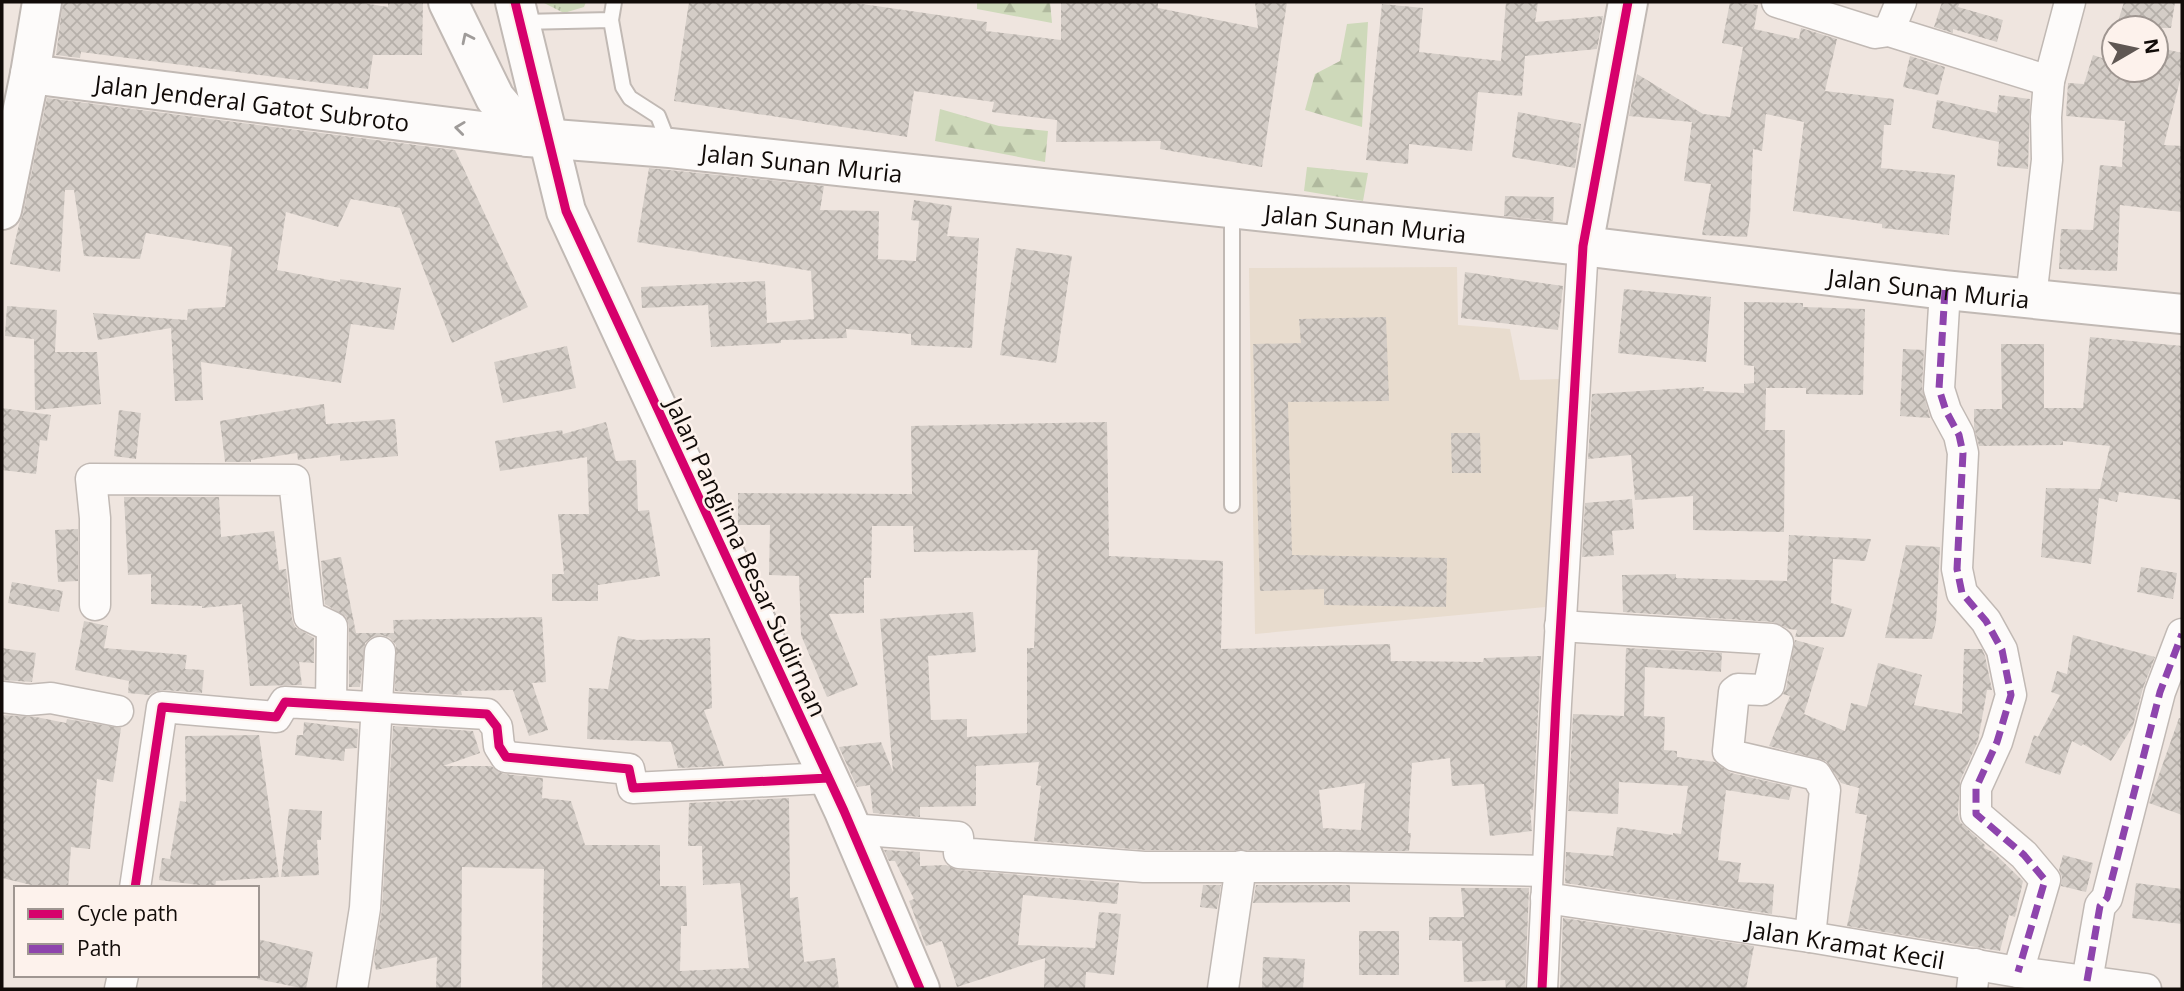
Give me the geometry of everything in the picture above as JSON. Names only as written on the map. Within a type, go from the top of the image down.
[{"type":"main road","points":[[2,210],[42,2]]},
{"type":"main road","points":[[448,2],[495,98],[538,137]]},
{"type":"main road","points":[[1583,246],[1628,2]]},
{"type":"main road","name":"Jalan Panglima Besar Sudirman","points":[[518,12],[538,137],[566,211],[828,778],[920,989]]},
{"type":"main road","name":"Jalan Jenderal Gatot Subroto","points":[[30,74],[538,137]]},
{"type":"main road","name":"Jalan Sunan Muria","points":[[538,137],[670,148],[1583,246],[1945,290],[2182,314]]},
{"type":"street","points":[[1889,31],[1901,2]]},
{"type":"street","points":[[2031,298],[2046,160],[2049,81],[2070,2]]},
{"type":"street","points":[[1784,3],[1875,33],[1889,31],[2049,81]]},
{"type":"street","points":[[1542,989],[1583,246]]},
{"type":"street","points":[[1945,290],[1939,389],[1946,411],[1959,435],[1962,453],[1957,569],[1962,593],[1986,621],[2002,650],[2011,695],[1997,743],[1976,788],[1976,814],[2024,855],[2045,880],[2018,972]]},
{"type":"street","points":[[95,605],[95,518],[91,479],[293,480],[309,616],[332,627],[331,705]]},
{"type":"street","points":[[1560,626],[1772,639],[1778,643],[1769,685],[1762,690],[1738,688],[1734,692],[1728,751],[1735,757],[1816,775],[1825,790],[1810,937]]},
{"type":"street","points":[[2087,981],[2100,906],[2107,898],[2160,692],[2182,634]]},
{"type":"street","points":[[352,989],[365,908],[380,652]]},
{"type":"street","points":[[2,697],[28,700],[51,698],[118,711]]},
{"type":"street","points":[[135,886],[162,707],[276,718],[285,702],[487,714],[497,727],[499,746],[506,757],[629,769],[634,788],[828,778]]},
{"type":"street","name":"Jalan Kramat Kecil","points":[[850,829],[958,837],[959,853],[1144,867],[1241,866],[1547,884],[1810,937],[1974,977],[2018,972],[2146,989]]},
{"type":"street","points":[[1223,989],[1241,866]]},
{"type":"lane","points":[[614,2],[611,20],[626,93],[658,116],[670,148]]},
{"type":"lane","points":[[518,12],[611,20]]},
{"type":"lane","points":[[1231,209],[1232,505]]},
{"type":"shaded area","points":[[1457,267],[1458,325],[1510,329],[1520,380],[1560,379],[1556,606],[1255,634],[1249,268]]},
{"type":"green space","points":[[542,2],[586,2],[584,7],[564,13]]},
{"type":"green space","points":[[977,2],[1050,2],[1052,23],[977,9]]},
{"type":"green space","points":[[1368,22],[1362,127],[1305,110],[1315,74],[1340,61],[1347,24]]},
{"type":"green space","points":[[940,109],[999,126],[1048,131],[1045,162],[935,141]]},
{"type":"green space","points":[[1307,167],[1368,173],[1363,201],[1304,191]]},
{"type":"building","points":[[63,2],[357,2],[388,7],[388,2],[423,2],[422,55],[373,55],[368,89],[81,52],[80,58],[56,55]]},
{"type":"building","points":[[689,2],[848,2],[987,22],[986,31],[1061,40],[1061,2],[1158,2],[1158,8],[1258,28],[1255,2],[1287,2],[1262,167],[1160,149],[1161,141],[1056,142],[1057,120],[992,112],[994,102],[914,91],[907,137],[674,101]]},
{"type":"building","points":[[1506,2],[1538,2],[1535,22],[1603,16],[1597,49],[1525,56],[1522,96],[1478,92],[1472,151],[1409,144],[1408,164],[1366,160],[1382,4],[1423,8],[1419,52],[1501,61]]},
{"type":"building","points":[[1730,2],[1758,5],[1754,29],[1799,39],[1801,28],[1837,39],[1825,91],[1894,99],[1891,125],[1884,125],[1881,168],[1955,175],[1949,235],[1882,228],[1882,224],[1793,211],[1804,122],[1766,114],[1762,151],[1753,149],[1747,237],[1702,235],[1711,184],[1684,181],[1692,122],[1629,116],[1637,74],[1703,114],[1730,117],[1743,47],[1722,43]]},
{"type":"building","points":[[1942,2],[1960,2],[1958,7],[2003,20],[1997,42],[1953,29],[1953,33],[1934,27]]},
{"type":"building","points":[[2124,2],[2175,2],[2171,28],[2170,14],[2120,14]]},
{"type":"building","points":[[2170,50],[2182,53],[2182,72],[2164,145],[2182,146],[2182,212],[2120,205],[2117,271],[2059,269],[2061,229],[2093,230],[2100,165],[2122,167],[2125,121],[2066,116],[2068,83],[2084,84],[2093,55],[2100,57],[2100,84],[2170,84]]},
{"type":"building","points":[[1910,56],[1945,67],[1938,95],[1903,87]]},
{"type":"building","points":[[1999,95],[2030,99],[2028,169],[1997,166],[1999,142],[1932,128],[1937,100],[1997,113]]},
{"type":"building","points":[[47,98],[455,150],[528,307],[452,343],[400,208],[351,199],[338,227],[286,212],[277,270],[340,282],[340,279],[401,288],[394,330],[351,324],[341,383],[201,362],[203,400],[175,401],[171,328],[98,340],[93,313],[187,320],[188,309],[225,307],[232,247],[146,233],[140,259],[84,256],[74,190],[65,190],[60,272],[10,264]]},
{"type":"building","points":[[1518,112],[1581,124],[1575,168],[1512,157]]},
{"type":"building","points":[[649,168],[824,186],[820,210],[879,211],[878,259],[916,261],[919,221],[911,220],[914,200],[952,206],[947,236],[979,238],[972,348],[911,345],[911,334],[846,329],[847,338],[781,340],[781,343],[711,347],[708,305],[642,308],[641,287],[765,281],[767,323],[814,319],[811,271],[637,242]]},
{"type":"building","points":[[1505,196],[1554,197],[1553,221],[1504,216]]},
{"type":"building","points":[[1016,248],[1072,256],[1056,363],[1000,355]]},
{"type":"building","points":[[1465,272],[1563,286],[1558,330],[1461,318]]},
{"type":"building","points":[[1624,289],[1711,297],[1706,362],[1618,353]]},
{"type":"building","points":[[1744,302],[1803,303],[1803,307],[1865,309],[1863,395],[1806,394],[1806,388],[1766,388],[1765,430],[1785,430],[1784,532],[1693,530],[1693,496],[1635,500],[1631,455],[1588,459],[1592,394],[1704,387],[1703,391],[1744,393],[1744,384],[1754,383],[1754,366],[1744,365]]},
{"type":"building","points":[[7,306],[57,310],[55,352],[97,352],[101,404],[35,410],[34,339],[5,336]]},
{"type":"building","points":[[1386,317],[1389,401],[1288,402],[1292,555],[1447,558],[1446,607],[1324,605],[1324,589],[1260,591],[1253,344],[1301,343],[1299,319]]},
{"type":"building","points":[[2090,337],[2182,346],[2182,500],[2119,492],[2117,502],[2099,498],[2091,564],[2041,557],[2046,488],[2100,489],[2110,446],[2063,441],[2063,445],[1979,446],[1974,427],[1974,409],[2002,409],[2001,344],[2044,344],[2044,408],[2083,408]]},
{"type":"building","points":[[567,346],[576,388],[503,403],[494,362]]},
{"type":"building","points":[[1903,349],[1924,350],[1922,388],[1930,418],[1900,416]]},
{"type":"building","points":[[324,404],[326,424],[395,419],[398,456],[340,461],[340,455],[298,460],[297,453],[251,462],[225,462],[220,421]]},
{"type":"building","points":[[2,408],[51,415],[47,441],[40,440],[36,474],[2,470]]},
{"type":"building","points":[[119,410],[141,413],[136,459],[114,456]]},
{"type":"building","points":[[606,422],[616,461],[636,460],[638,511],[649,510],[660,576],[598,585],[598,601],[552,601],[552,574],[564,574],[558,514],[589,514],[587,457],[500,471],[495,441],[562,430],[563,434]]},
{"type":"building","points":[[1107,422],[1109,556],[1223,561],[1221,649],[1390,644],[1391,661],[1483,662],[1484,658],[1541,656],[1533,810],[1530,809],[1532,831],[1490,836],[1484,784],[1452,786],[1450,758],[1412,763],[1409,851],[1145,850],[1034,841],[1041,786],[1036,785],[1039,762],[976,766],[976,806],[920,807],[920,817],[873,813],[870,785],[857,787],[839,747],[881,742],[893,772],[880,619],[973,612],[976,652],[928,656],[931,720],[967,719],[967,737],[1027,733],[1027,648],[1034,648],[1038,550],[914,552],[913,526],[872,526],[871,578],[864,578],[864,613],[829,614],[858,685],[827,697],[801,635],[799,576],[769,575],[770,525],[738,525],[738,493],[912,494],[911,426]],"holes":[[[1365,783],[1361,830],[1323,828],[1319,790]]]},
{"type":"building","points":[[1451,433],[1480,433],[1481,473],[1452,473]]},
{"type":"building","points":[[124,497],[219,497],[221,537],[274,531],[279,570],[286,569],[292,619],[295,627],[314,638],[314,663],[299,662],[302,685],[250,686],[242,604],[202,608],[151,604],[151,574],[128,575]]},
{"type":"building","points":[[1632,499],[1634,529],[1612,531],[1614,555],[1582,557],[1585,503]]},
{"type":"building","points":[[78,529],[78,581],[58,582],[55,530]]},
{"type":"building","points":[[1789,535],[1871,539],[1865,561],[1833,559],[1831,603],[1852,609],[1844,637],[1795,637],[1797,630],[1773,622],[1623,612],[1622,575],[1676,574],[1676,578],[1787,581]]},
{"type":"building","points":[[1906,545],[1940,547],[1936,622],[1932,639],[1885,638]]},
{"type":"building","points":[[341,557],[356,633],[394,633],[393,620],[542,617],[546,682],[532,683],[548,730],[529,736],[513,690],[461,691],[462,695],[395,691],[396,645],[390,638],[382,635],[372,637],[365,643],[360,687],[349,687],[349,626],[346,617],[325,604],[321,561]]},
{"type":"building","points":[[2141,567],[2177,573],[2173,599],[2137,592]]},
{"type":"building","points":[[12,582],[63,591],[59,612],[8,603]]},
{"type":"building","points":[[84,621],[108,626],[104,648],[187,655],[185,669],[204,670],[202,693],[164,690],[149,695],[128,693],[129,681],[75,670]]},
{"type":"building","points":[[2073,635],[2155,657],[2133,726],[2111,761],[2083,744],[2081,746],[2072,741],[2060,775],[2025,763],[2034,735],[2038,737],[2060,695],[2051,692],[2057,671],[2067,674]]},
{"type":"building","points":[[618,636],[637,640],[710,638],[712,708],[704,710],[724,766],[678,768],[671,742],[587,739],[589,688],[608,689]]},
{"type":"building","points":[[1795,640],[1824,648],[1804,714],[1845,731],[1851,703],[1867,707],[1878,663],[1922,675],[1914,705],[1962,714],[1964,649],[1982,649],[1992,690],[1987,690],[1978,741],[1960,781],[1958,814],[1960,822],[1985,845],[1984,848],[1993,852],[2023,881],[2015,917],[2009,915],[2000,951],[1847,926],[1867,815],[1855,813],[1859,788],[1841,783],[1826,761],[1769,746],[1790,696],[1783,694]]},
{"type":"building","points":[[2,648],[36,653],[32,682],[2,680]]},
{"type":"building","points":[[1626,648],[1722,653],[1721,672],[1645,667],[1644,716],[1665,717],[1664,750],[1677,751],[1677,757],[1715,762],[1731,773],[1792,787],[1789,800],[1726,790],[1718,860],[1741,863],[1738,882],[1774,884],[1772,914],[1565,883],[1566,852],[1613,856],[1617,827],[1681,834],[1688,786],[1619,782],[1618,814],[1568,811],[1573,714],[1624,716]]},
{"type":"building","points":[[2,715],[36,717],[66,723],[67,719],[121,728],[113,782],[97,779],[90,849],[71,847],[68,886],[36,886],[2,878]]},
{"type":"building","points":[[2179,718],[2182,719],[2182,815],[2149,803]]},
{"type":"building","points":[[304,722],[358,729],[357,748],[345,749],[344,761],[295,755],[297,735],[303,735]]},
{"type":"building","points":[[393,726],[473,731],[480,753],[443,766],[491,766],[504,774],[543,778],[542,798],[571,801],[585,845],[660,845],[660,886],[686,886],[687,926],[681,926],[680,971],[749,968],[740,883],[703,885],[702,846],[688,846],[689,803],[789,798],[790,898],[798,897],[804,962],[835,958],[839,989],[542,989],[544,869],[462,867],[461,989],[436,989],[437,957],[376,970],[374,960],[382,909]]},
{"type":"building","points":[[259,735],[279,877],[216,881],[215,886],[159,880],[162,858],[170,859],[180,801],[186,802],[185,736]]},
{"type":"building","points":[[289,809],[322,811],[321,840],[317,840],[319,875],[281,877]]},
{"type":"building","points":[[884,850],[920,852],[920,866],[946,865],[958,870],[1119,883],[1117,904],[1023,895],[1018,945],[1095,948],[1099,912],[1121,914],[1114,975],[1086,972],[1085,989],[1044,989],[1045,958],[957,987],[942,941],[926,946],[909,901],[914,899],[895,861],[889,861]]},
{"type":"building","points":[[2063,855],[2093,863],[2086,892],[2061,886],[2062,877],[2059,870]]},
{"type":"building","points":[[2136,883],[2182,889],[2182,924],[2132,918]]},
{"type":"building","points":[[1203,885],[1221,885],[1217,909],[1200,907]]},
{"type":"building","points":[[1256,885],[1350,885],[1350,902],[1253,903]]},
{"type":"building","points":[[1461,888],[1529,888],[1525,989],[1506,989],[1505,980],[1464,982],[1462,941],[1429,940],[1429,917],[1464,917]]},
{"type":"building","points":[[1563,918],[1754,946],[1746,989],[1560,989]]},
{"type":"building","points":[[1359,931],[1399,931],[1399,975],[1359,975]]},
{"type":"building","points":[[259,939],[313,952],[306,989],[257,979]]},
{"type":"building","points":[[1263,957],[1305,959],[1303,989],[1262,989]]},
{"type":"marked path","points":[[1945,290],[1939,389],[1946,411],[1959,435],[1963,453],[1957,569],[1962,593],[1986,621],[2002,650],[2011,695],[1997,742],[1976,788],[1976,814],[2024,855],[2045,880],[2018,972]]},
{"type":"marked path","points":[[2087,981],[2100,906],[2107,898],[2160,692],[2182,634]]},
{"type":"cycle path","points":[[515,2],[566,211],[844,811],[920,989]]},
{"type":"cycle path","points":[[1542,989],[1583,246],[1628,2]]},
{"type":"cycle path","points":[[135,886],[162,707],[276,717],[285,702],[487,714],[497,727],[499,746],[506,757],[629,769],[633,788],[828,778]]}]
